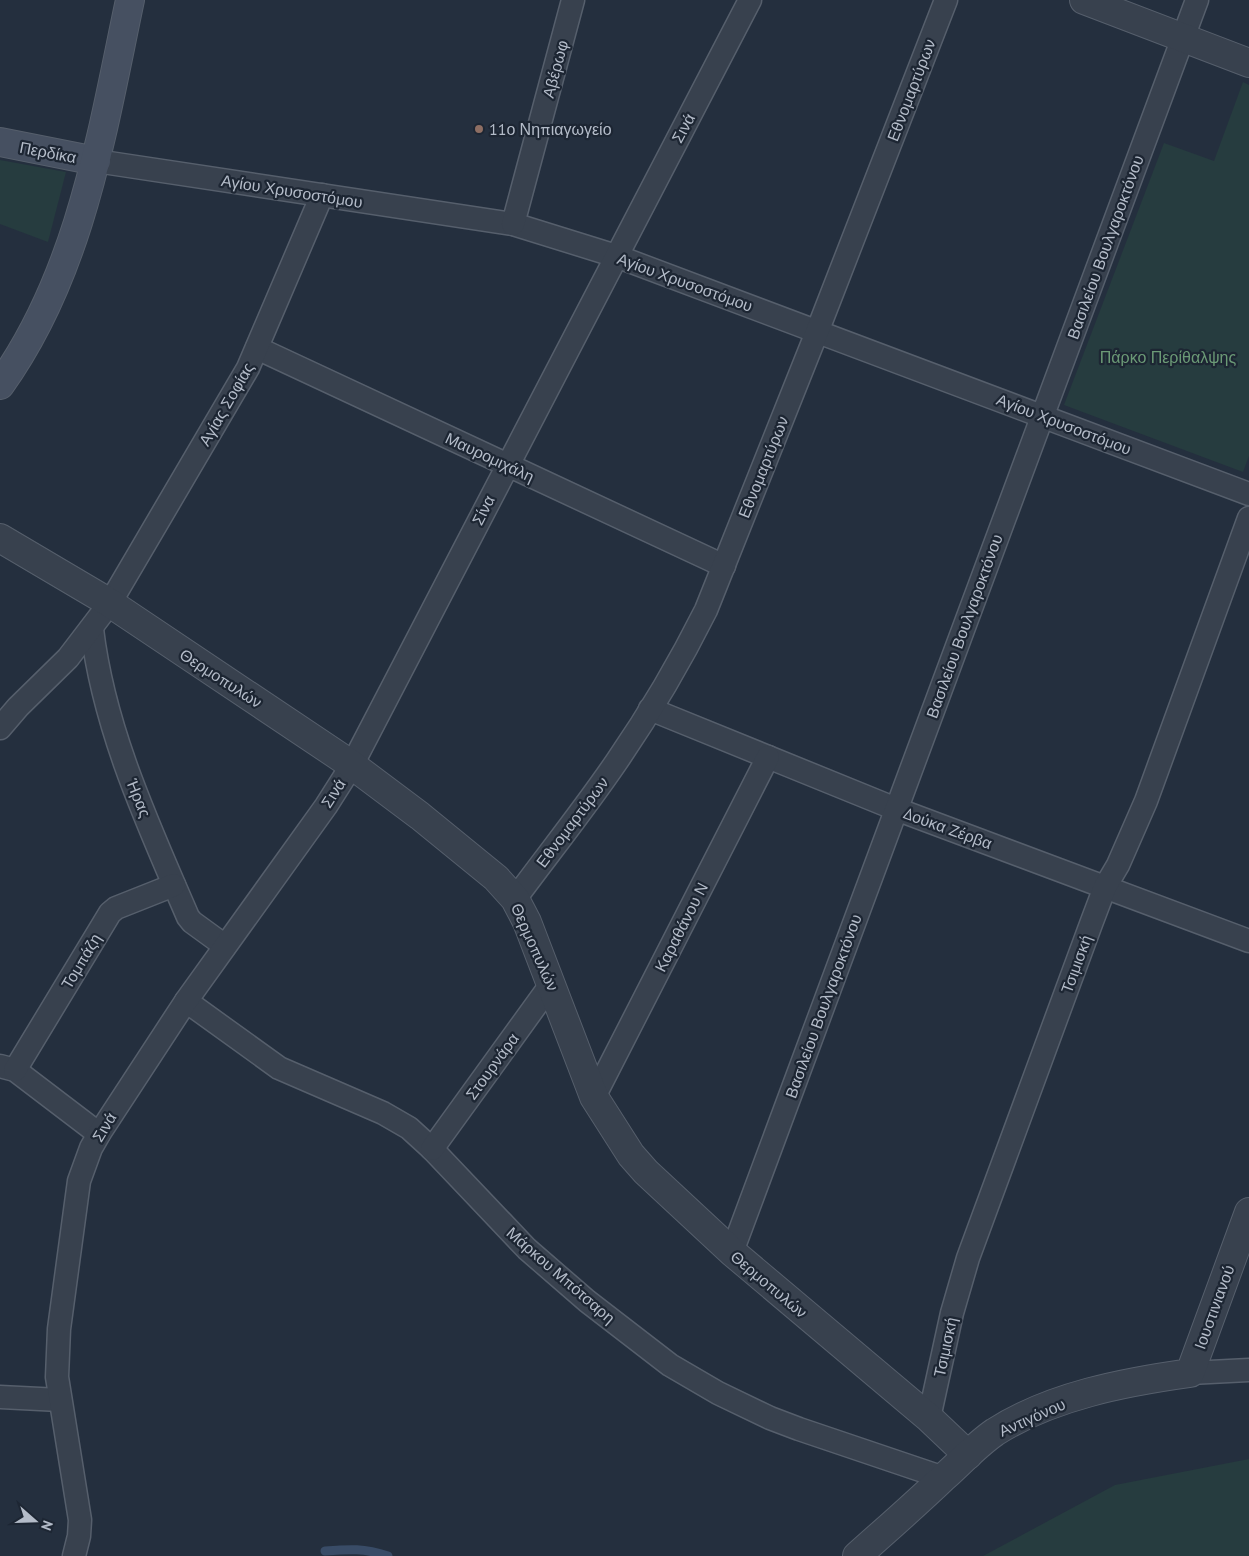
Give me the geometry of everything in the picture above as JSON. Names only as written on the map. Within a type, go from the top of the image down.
[{"type":"main road","points":[[0,385],[34,330],[70,249],[96,161],[130,0]]},
{"type":"main road","name":"Περδίκα","points":[[0,142],[96,161]]},
{"type":"street","name":"Αβέρωφ","points":[[513,224],[574,0]]},
{"type":"street","name":"Σινά","points":[[616,256],[750,0]]},
{"type":"street","name":"Εθνομαρτύρων","points":[[514,899],[617,761],[650,709],[706,610],[817,332],[946,0]]},
{"type":"street","points":[[1084,0],[1249,63]]},
{"type":"street","name":"Βασιλείου Βουλγαροκτόνου","points":[[732,1252],[1197,0]]},
{"type":"street","name":"Αγίου Χρυσοστόμου","points":[[96,161],[513,224],[616,256],[1249,494]]},
{"type":"street","name":"Αγίας Σοφίας","points":[[0,728],[18,707],[68,658],[110,603],[248,368],[322,196]]},
{"type":"street","name":"Σίνα","points":[[352,765],[616,256]]},
{"type":"street","name":"Μαυρομιχάλη","points":[[257,348],[724,566]]},
{"type":"street","name":"Τσιμισκή","points":[[929,1418],[952,1313],[968,1258],[1105,887],[1118,865],[1146,801],[1249,518]]},
{"type":"street","name":"Θερμοπυλών","points":[[0,538],[110,603],[352,765],[420,816],[496,878],[514,899],[528,922],[594,1096],[631,1155],[646,1172],[732,1252],[929,1418],[968,1455]]},
{"type":"street","name":"Ήρας","points":[[92,629],[94,653],[103,692],[122,757],[174,885],[192,922],[225,946]]},
{"type":"street","name":"Δούκα Ζέρβα","points":[[650,709],[896,809],[1249,941]]},
{"type":"street","name":"Καραθάνου Ν","points":[[594,1096],[768,756]]},
{"type":"street","name":"Σινά","points":[[74,1556],[79,1536],[80,1520],[57,1377],[59,1329],[79,1181],[91,1148],[99,1134],[186,1001],[326,806],[352,765]]},
{"type":"street","name":"Τομπάζη","points":[[8,1068],[110,912],[174,885]]},
{"type":"street","name":"Στουρνάρα","points":[[432,1149],[552,983]]},
{"type":"street","name":"Μάρκου Μπότσαρη","points":[[186,1001],[279,1068],[397,1120],[409,1128],[432,1149],[526,1249],[587,1301],[670,1365],[718,1393],[770,1418],[944,1478]]},
{"type":"street","points":[[8,1068],[99,1134]]},
{"type":"street","name":"Ιουστινιανού","points":[[1190,1373],[1249,1212]]},
{"type":"street","points":[[1190,1373],[1249,1370]]},
{"type":"street","name":"Αντιγόνου","points":[[857,1556],[968,1455],[995,1433],[1042,1409],[1094,1392],[1129,1383],[1190,1373]]},
{"type":"street","points":[[0,1397],[60,1400]]},
{"type":"green space","name":"Πάρκο Περίθαλψης","points":[[1243,82],[1249,85],[1249,456],[1243,472],[1064,405],[1164,143],[1214,161]]},
{"type":"green space","points":[[0,160],[66,172],[48,242],[0,224]]},
{"type":"green space","points":[[1249,1459],[1249,1556],[983,1556],[1115,1485]]},
{"type":"waterway","points":[[325,1551],[357,1550],[388,1556]]},
{"type":"place","name":"11ο Νηπιαγωγείο","points":[[479,129]]}]
